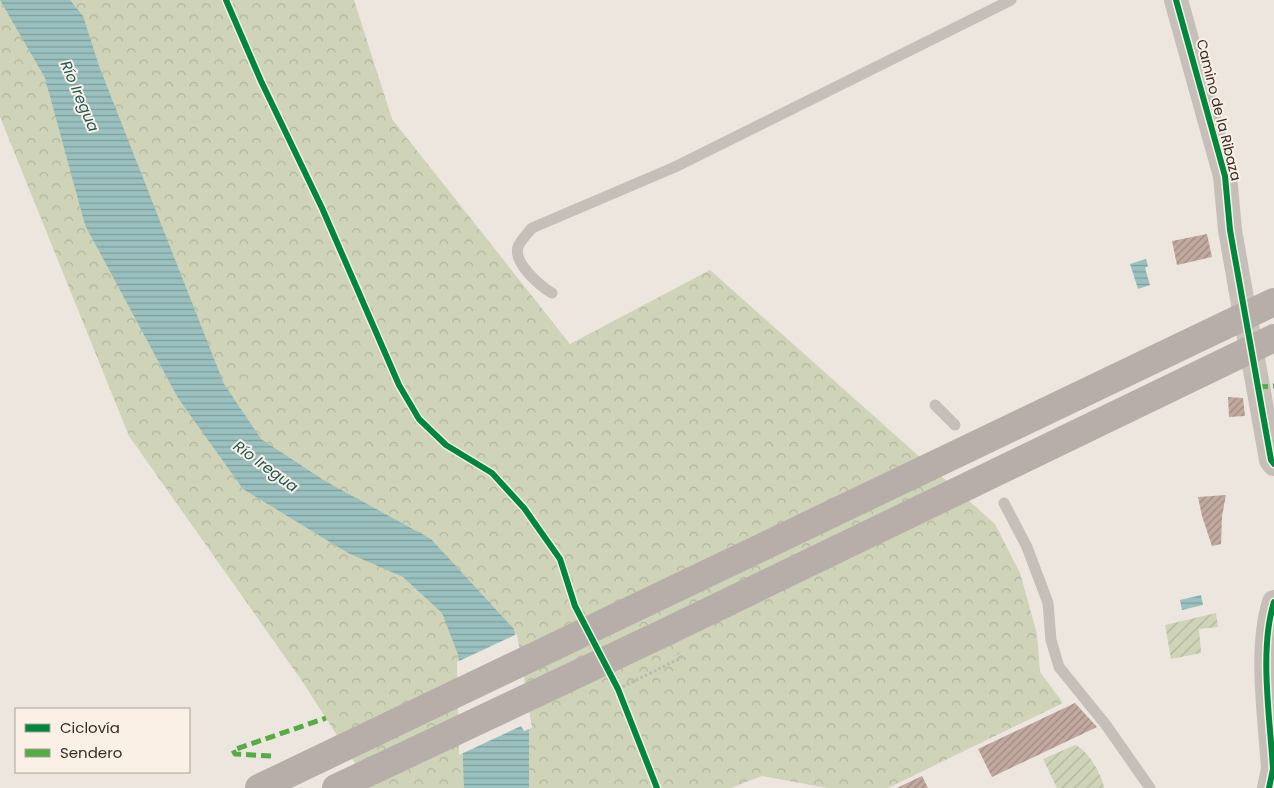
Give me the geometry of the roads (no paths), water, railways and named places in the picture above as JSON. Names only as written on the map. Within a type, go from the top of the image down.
[{"type":"main road","points":[[259,788],[1274,302]]},
{"type":"main road","points":[[336,788],[686,622],[1274,338]]},
{"type":"street","name":"Camino de la Ribaza","points":[[1176,0],[1225,176],[1230,230],[1240,287]]},
{"type":"street","points":[[1257,384],[1271,460],[1274,464]]},
{"type":"street","points":[[1269,788],[1273,769],[1267,654],[1268,620],[1274,602]]},
{"type":"lane","points":[[552,293],[533,279],[518,256],[518,247],[532,228],[675,167],[1011,0]]},
{"type":"lane","points":[[935,406],[955,425]]},
{"type":"lane","points":[[1004,503],[1027,547],[1048,603],[1051,640],[1059,667],[1106,725],[1150,788]]},
{"type":"water","name":"Río Iregua","points":[[0,0],[70,0],[83,16],[99,66],[224,384],[261,439],[325,481],[431,539],[514,629],[529,729],[529,788],[464,788],[459,657],[442,613],[403,577],[348,553],[243,489],[178,398],[85,225],[45,78]]},
{"type":"water","points":[[1146,259],[1148,266],[1145,268],[1150,285],[1138,289],[1130,264]]},
{"type":"water","points":[[1201,595],[1203,605],[1182,610],[1180,600]]},
{"type":"tunnel","points":[[1240,287],[1257,381]]}]
